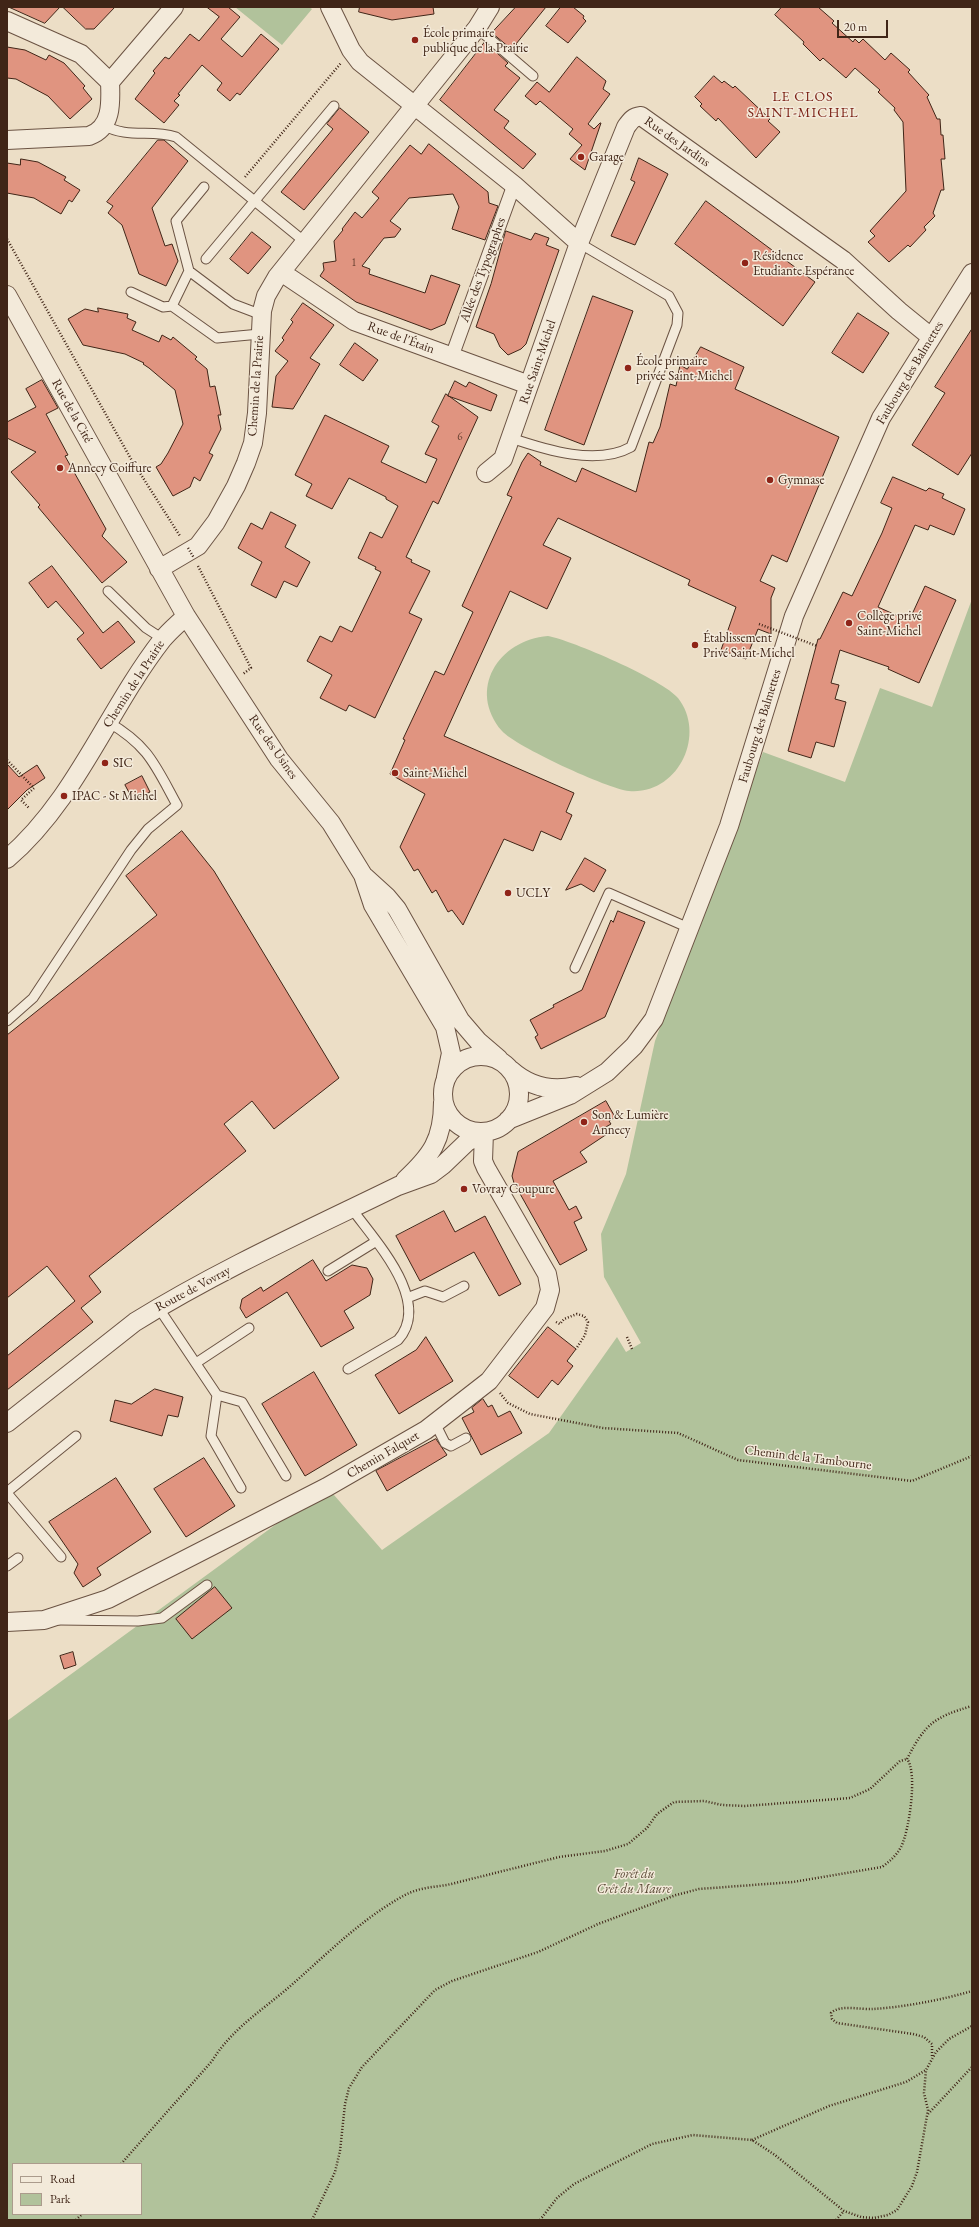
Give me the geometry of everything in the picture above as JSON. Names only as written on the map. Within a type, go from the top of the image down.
[{"type":"street","points":[[7,140],[89,136],[95,134],[103,125],[110,111],[110,82],[174,7]]},
{"type":"street","points":[[330,7],[351,50],[360,62],[514,185],[579,244]]},
{"type":"street","name":"Chemin de la Prairie","points":[[159,569],[198,546],[216,522],[236,486],[246,463],[252,443],[256,413],[260,334],[266,296],[281,272],[477,28],[490,7]]},
{"type":"street","points":[[7,21],[81,54],[110,82]]},
{"type":"street","name":"Rue des Jardins","points":[[579,244],[626,127],[631,119],[641,116],[843,260],[861,278],[931,337]]},
{"type":"street","name":"Allée des Typographes","points":[[452,356],[514,185]]},
{"type":"street","name":"Rue Saint-Michel","points":[[486,473],[503,459],[579,244]]},
{"type":"street","name":"Rue de l'Étain","points":[[281,272],[354,321],[530,385]]},
{"type":"street","name":"Faubourg des Balmettes","points":[[508,1120],[570,1095],[608,1072],[623,1058],[650,1024],[729,826],[794,616],[881,418],[972,273]]},
{"type":"street","name":"Rue de la Cité","points":[[7,295],[159,569]]},
{"type":"street","points":[[159,569],[186,616]]},
{"type":"street","name":"Chemin de la Prairie","points":[[8,858],[33,836],[64,796],[108,722],[163,639],[186,616]]},
{"type":"street","name":"Rue des Usines","points":[[186,616],[279,759],[331,823],[363,875],[373,905],[445,1027],[451,1053],[446,1076]]},
{"type":"street","name":"Rue des Usines","points":[[363,875],[387,897],[397,909],[468,1030],[506,1065]]},
{"type":"street","points":[[473,1056],[484,1056],[506,1065],[519,1089],[518,1100],[508,1120],[497,1128],[484,1132],[465,1129],[457,1124],[445,1108],[442,1099],[442,1088],[446,1076],[453,1067],[462,1060],[473,1056]]},
{"type":"street","name":"Faubourg des Balmettes","points":[[506,1065],[530,1084],[542,1088],[568,1088],[587,1084]]},
{"type":"street","name":"Route de Vovray","points":[[398,1186],[424,1162],[437,1142],[443,1115],[442,1099]]},
{"type":"street","name":"Route de Vovray","points":[[7,1423],[134,1322],[158,1307],[185,1291],[398,1186],[431,1174],[444,1165],[467,1142],[484,1132]]},
{"type":"street","name":"Chemin Falquet","points":[[7,1622],[44,1620],[108,1599],[327,1487],[435,1423],[489,1381],[545,1308],[550,1290],[547,1274],[483,1161],[484,1132]]},
{"type":"lane","points":[[477,28],[533,76]]},
{"type":"lane","points":[[206,259],[334,106]]},
{"type":"lane","points":[[103,125],[120,132],[163,133],[176,137],[305,242]]},
{"type":"lane","points":[[204,187],[176,222],[189,271],[232,304],[262,315]]},
{"type":"lane","points":[[511,438],[536,447],[591,457],[631,447],[677,325],[678,313],[669,296],[579,244]]},
{"type":"lane","points":[[172,306],[189,271]]},
{"type":"lane","points":[[131,292],[163,307],[172,306],[217,338],[260,334]]},
{"type":"lane","points":[[108,591],[146,628],[163,639]]},
{"type":"lane","points":[[7,1021],[33,998],[131,850],[148,829],[177,806],[147,751],[129,734],[108,722]]},
{"type":"lane","points":[[575,968],[610,893],[689,928]]},
{"type":"lane","points":[[348,1369],[398,1340],[405,1332],[410,1312],[400,1277],[352,1209]]},
{"type":"lane","points":[[328,1271],[375,1242]]},
{"type":"lane","points":[[407,1298],[425,1291],[443,1297],[464,1286]]},
{"type":"lane","points":[[158,1307],[217,1395],[212,1436],[241,1488]]},
{"type":"lane","points":[[196,1363],[250,1328]]},
{"type":"lane","points":[[217,1395],[242,1402],[286,1476]]},
{"type":"lane","points":[[435,1423],[445,1443],[451,1446],[466,1438]]},
{"type":"lane","points":[[61,1557],[7,1492],[76,1436]]},
{"type":"lane","points":[[7,1566],[18,1558]]},
{"type":"lane","points":[[44,1620],[138,1621],[162,1618],[207,1585]]},
{"type":"path","points":[[238,186],[351,50]]},
{"type":"path","points":[[7,239],[131,459],[194,558],[251,668]]},
{"type":"path","points":[[759,624],[816,646]]},
{"type":"path","points":[[7,760],[34,788],[21,800],[29,808]]},
{"type":"path","points":[[560,1324],[564,1320],[577,1314],[584,1316],[588,1322],[585,1335],[576,1349]]},
{"type":"path","points":[[627,1337],[632,1349]]},
{"type":"path","name":"Chemin de la Tambourne","points":[[489,1381],[508,1403],[530,1414],[603,1428],[678,1433],[738,1460],[912,1481],[972,1456]]},
{"type":"path","points":[[122,2163],[212,2061],[223,2044],[237,2030],[289,1987],[341,1939],[406,1895],[428,1887],[447,1885],[559,1857],[604,1851],[628,1844],[646,1828],[657,1814],[674,1802],[704,1801],[722,1805],[745,1806],[850,1798],[870,1789],[900,1761],[907,1759],[917,1741],[929,1725],[951,1712],[972,1706]]},
{"type":"path","points":[[312,2220],[335,2172],[340,2151],[345,2104],[349,2088],[362,2067],[435,1990],[452,1981],[538,1952],[591,1926],[676,1895],[699,1889],[793,1882],[882,1867],[893,1859],[900,1848],[909,1824],[911,1780],[910,1762],[907,1759]]},
{"type":"path","points":[[932,2057],[932,2044],[924,2037],[913,2034],[837,2023],[832,2019],[831,2013],[840,2008],[873,2010],[955,1996],[972,1991]]},
{"type":"path","points":[[540,2220],[557,2198],[574,2184],[652,2144],[693,2135],[752,2140],[775,2155],[844,2211],[861,2217],[874,2218],[888,2215],[897,2210],[912,2186],[928,2114],[924,2093],[926,2070],[932,2057],[949,2039],[972,2026]]},
{"type":"path","points":[[928,2114],[972,2067]]},
{"type":"path","points":[[752,2140],[829,2106],[906,2082],[926,2070]]},
{"type":"path","points":[[836,2220],[844,2211]]},
{"type":"green space","points":[[235,7],[309,7],[312,9],[282,45]]},
{"type":"green space","name":"Forêt du Crêt du Maure","points":[[972,599],[972,2220],[7,2220],[7,1721],[327,1487],[382,1550],[549,1433],[617,1337],[626,1352],[641,1343],[604,1277],[601,1234],[626,1174],[655,1041],[763,752],[845,782],[880,688],[932,707]]},
{"type":"green space","points":[[548,636],[596,653],[637,672],[655,681],[678,698],[686,713],[689,729],[688,745],[683,760],[674,773],[661,783],[646,790],[629,791],[602,783],[562,766],[510,738],[502,731],[492,715],[487,699],[488,684],[493,670],[502,657],[515,647],[530,640]]},
{"type":"building","points":[[9,7],[60,7],[45,23]]},
{"type":"building","points":[[63,7],[115,7],[94,29],[86,29]]},
{"type":"building","points":[[207,7],[228,7],[240,17],[221,39],[242,57],[261,34],[279,49],[240,95],[237,93],[230,101],[217,90],[222,83],[202,65],[178,94],[180,95],[174,101],[179,105],[164,123],[135,99],[155,73],[153,71],[165,57],[169,59],[190,34],[199,41],[219,17]]},
{"type":"building","points":[[360,7],[433,7],[434,14],[392,20],[359,12]]},
{"type":"building","points":[[516,7],[546,7],[516,44],[520,48],[516,53],[492,33]]},
{"type":"building","points":[[561,7],[573,7],[584,16],[583,18],[586,21],[568,43],[546,26]]},
{"type":"building","points":[[782,7],[818,7],[834,21],[832,23],[853,42],[855,39],[859,43],[863,39],[885,60],[891,53],[910,70],[908,72],[929,95],[927,97],[937,119],[940,119],[945,159],[941,159],[944,190],[941,190],[933,213],[935,216],[924,227],[926,230],[910,247],[908,245],[889,262],[868,242],[875,236],[870,231],[906,191],[903,122],[894,110],[895,108],[878,92],[880,90],[855,68],[846,78],[823,58],[820,61],[803,44],[804,42],[775,15]]},
{"type":"building","points":[[485,42],[508,63],[505,66],[520,78],[494,110],[509,121],[504,128],[536,154],[523,169],[440,100]]},
{"type":"building","points":[[7,47],[25,50],[46,60],[49,55],[64,63],[85,86],[83,88],[92,99],[70,119],[48,96],[16,79],[7,78]]},
{"type":"building","points":[[577,57],[606,81],[603,89],[610,94],[588,124],[594,129],[601,123],[585,170],[570,159],[582,145],[569,134],[573,129],[540,101],[536,105],[525,96],[537,82],[549,92]]},
{"type":"building","points":[[714,76],[722,83],[724,81],[733,88],[735,86],[770,119],[768,121],[780,132],[756,158],[718,118],[716,121],[700,106],[702,104],[695,97]]},
{"type":"building","points":[[340,108],[369,132],[304,210],[281,192],[333,129],[327,124]]},
{"type":"building","points":[[158,140],[164,140],[188,161],[152,208],[165,246],[172,244],[178,261],[166,286],[139,274],[122,225],[108,213],[113,206],[107,202]]},
{"type":"building","points":[[429,144],[488,192],[489,203],[498,206],[485,240],[452,229],[459,207],[453,194],[409,198],[390,221],[401,229],[395,237],[384,238],[362,266],[370,269],[369,274],[425,293],[431,275],[460,285],[445,324],[431,330],[356,302],[320,276],[324,270],[323,263],[336,261],[334,241],[343,230],[342,229],[355,212],[362,218],[379,198],[372,192],[410,145],[421,154]]},
{"type":"building","points":[[639,158],[668,174],[635,245],[611,236],[635,182],[631,180]]},
{"type":"building","points":[[21,159],[38,162],[66,177],[64,180],[80,190],[72,202],[69,200],[61,214],[34,198],[7,193],[7,163],[20,165]]},
{"type":"building","name":"Résidence Etudiante Espérance","points":[[706,201],[815,282],[783,326],[675,244]]},
{"type":"building","points":[[506,231],[531,240],[535,233],[549,238],[546,245],[559,250],[526,344],[521,349],[508,355],[500,347],[494,334],[476,327],[491,284]]},
{"type":"building","points":[[252,232],[271,247],[248,274],[230,259]]},
{"type":"building","points":[[593,296],[633,311],[584,445],[545,430]]},
{"type":"building","points":[[303,303],[334,325],[310,358],[320,364],[293,409],[272,407],[276,376],[288,361],[275,351],[284,340],[282,338],[293,322],[291,320]]},
{"type":"building","points":[[98,308],[128,314],[127,318],[136,322],[132,330],[159,342],[162,335],[171,340],[173,337],[197,357],[195,359],[207,369],[210,387],[215,386],[221,415],[218,415],[221,429],[209,453],[213,455],[200,481],[194,477],[190,487],[173,496],[156,467],[161,464],[168,453],[183,424],[175,390],[143,364],[144,363],[125,354],[83,345],[68,319],[85,309],[98,312]]},
{"type":"building","points":[[858,313],[889,333],[863,373],[832,353]]},
{"type":"building","points":[[972,329],[972,453],[958,475],[912,445],[945,393],[935,387]]},
{"type":"building","points":[[355,343],[378,360],[363,381],[340,365]]},
{"type":"building","points":[[701,347],[744,367],[735,389],[839,437],[787,562],[772,555],[760,581],[775,588],[771,598],[771,634],[758,629],[746,659],[721,650],[736,607],[688,585],[690,580],[558,518],[543,545],[571,558],[547,609],[510,591],[444,736],[574,793],[566,812],[572,815],[561,840],[541,831],[533,851],[504,839],[463,925],[452,910],[448,912],[436,890],[432,893],[418,869],[414,871],[400,847],[425,794],[390,774],[405,740],[403,739],[435,671],[444,675],[473,612],[462,606],[512,497],[507,495],[522,462],[528,453],[541,462],[540,465],[576,482],[582,468],[636,492],[649,442],[653,443],[660,427],[670,384],[676,386],[680,365],[687,369]]},
{"type":"building","points":[[42,380],[58,408],[46,414],[68,455],[65,456],[106,529],[102,536],[127,562],[102,583],[38,507],[40,505],[11,472],[36,452],[7,438],[7,422],[36,407],[26,389]]},
{"type":"building","points":[[455,381],[466,387],[469,382],[497,395],[491,411],[448,396]]},
{"type":"building","points":[[446,394],[478,417],[438,504],[433,501],[406,557],[412,560],[411,562],[430,571],[409,613],[422,619],[375,718],[349,705],[346,711],[320,698],[332,675],[307,661],[320,636],[332,642],[340,626],[352,632],[381,572],[375,569],[376,567],[358,558],[370,532],[382,538],[398,506],[386,499],[386,497],[349,478],[332,509],[306,496],[312,484],[295,475],[325,415],[389,446],[381,462],[426,483],[437,459],[425,454],[439,426],[432,422]]},
{"type":"building","points":[[893,477],[926,491],[929,488],[944,494],[942,498],[965,509],[954,535],[930,525],[928,530],[915,525],[878,607],[909,621],[925,586],[956,600],[919,683],[888,669],[889,667],[840,650],[831,683],[839,685],[835,699],[846,702],[834,747],[816,742],[811,758],[788,751],[818,639],[820,639],[843,592],[852,596],[882,533],[892,508],[881,503]]},
{"type":"building","points":[[271,512],[296,525],[285,547],[310,562],[297,587],[284,581],[276,598],[251,585],[262,562],[238,548],[251,523],[262,529]]},
{"type":"building","points":[[52,566],[103,633],[118,621],[135,642],[101,669],[77,639],[84,633],[56,601],[48,608],[29,583]]},
{"type":"building","points":[[7,764],[19,777],[37,765],[45,778],[27,790],[7,810]]},
{"type":"building","points":[[142,776],[150,792],[133,800],[125,785]]},
{"type":"building","points":[[182,831],[214,871],[339,1078],[274,1129],[252,1101],[224,1124],[246,1151],[89,1276],[101,1292],[81,1308],[93,1322],[7,1390],[7,1356],[75,1301],[47,1266],[7,1298],[7,1035],[157,915],[126,876]]},
{"type":"building","points":[[585,858],[606,870],[594,892],[581,884],[566,890]]},
{"type":"building","points":[[618,911],[645,922],[605,1017],[541,1049],[535,1037],[538,1035],[530,1020],[554,1007],[553,1005],[582,990],[611,920],[613,922]]},
{"type":"building","points":[[606,1101],[615,1117],[609,1121],[611,1124],[604,1128],[607,1134],[580,1152],[587,1162],[553,1181],[569,1210],[576,1206],[582,1218],[574,1222],[587,1250],[560,1265],[514,1183],[512,1176],[518,1152]]},
{"type":"building","points":[[444,1211],[455,1232],[485,1216],[521,1284],[499,1296],[474,1252],[420,1281],[396,1236]]},
{"type":"building","points":[[313,1260],[326,1281],[352,1265],[367,1268],[373,1279],[370,1295],[344,1311],[354,1328],[321,1347],[287,1292],[246,1318],[240,1308],[242,1299],[261,1287],[263,1291]]},
{"type":"building","points":[[548,1327],[576,1349],[567,1361],[573,1366],[558,1385],[552,1380],[538,1398],[509,1376]]},
{"type":"building","points":[[426,1337],[453,1381],[399,1414],[375,1375],[416,1350]]},
{"type":"building","points":[[314,1372],[357,1445],[305,1476],[262,1404]]},
{"type":"building","points":[[155,1389],[183,1397],[178,1417],[168,1415],[162,1436],[110,1421],[115,1400],[131,1404]]},
{"type":"building","points":[[483,1399],[488,1407],[492,1405],[498,1417],[510,1411],[522,1433],[481,1455],[462,1418],[474,1412],[472,1408]]},
{"type":"building","points":[[436,1439],[447,1455],[387,1491],[376,1471]]},
{"type":"building","points":[[204,1458],[235,1506],[186,1537],[154,1489]]},
{"type":"building","points":[[116,1478],[151,1532],[97,1568],[101,1575],[83,1587],[74,1573],[78,1564],[49,1522]]},
{"type":"building","points":[[215,1587],[232,1608],[192,1639],[176,1619]]},
{"type":"building","points":[[73,1652],[76,1665],[64,1669],[60,1656]]},
{"type":"place","name":"École primaire publique de la Prairie","points":[[415,40]]},
{"type":"place","name":"Garage","points":[[581,157]]},
{"type":"place","name":"Résidence Etudiante Espérance","points":[[745,263]]},
{"type":"place","name":"École primaire privée Saint-Michel","points":[[628,368]]},
{"type":"place","name":"Annecy Coiffure","points":[[60,468]]},
{"type":"place","name":"Gymnase","points":[[770,480]]},
{"type":"place","name":"Collège privé Saint-Michel","points":[[849,623]]},
{"type":"place","name":"Établissement Privé Saint-Michel","points":[[695,645]]},
{"type":"place","name":"SIC","points":[[105,763]]},
{"type":"place","name":"Saint-Michel","points":[[395,773]]},
{"type":"place","name":"IPAC - St Michel","points":[[64,796]]},
{"type":"place","name":"UCLY","points":[[508,893]]},
{"type":"place","name":"Son & Lumière Annecy","points":[[584,1122]]},
{"type":"place","name":"Vovray Coupure","points":[[464,1189]]},
{"type":"district","name":"LE CLOS SAINT-MICHEL","points":[[803,106]]}]
